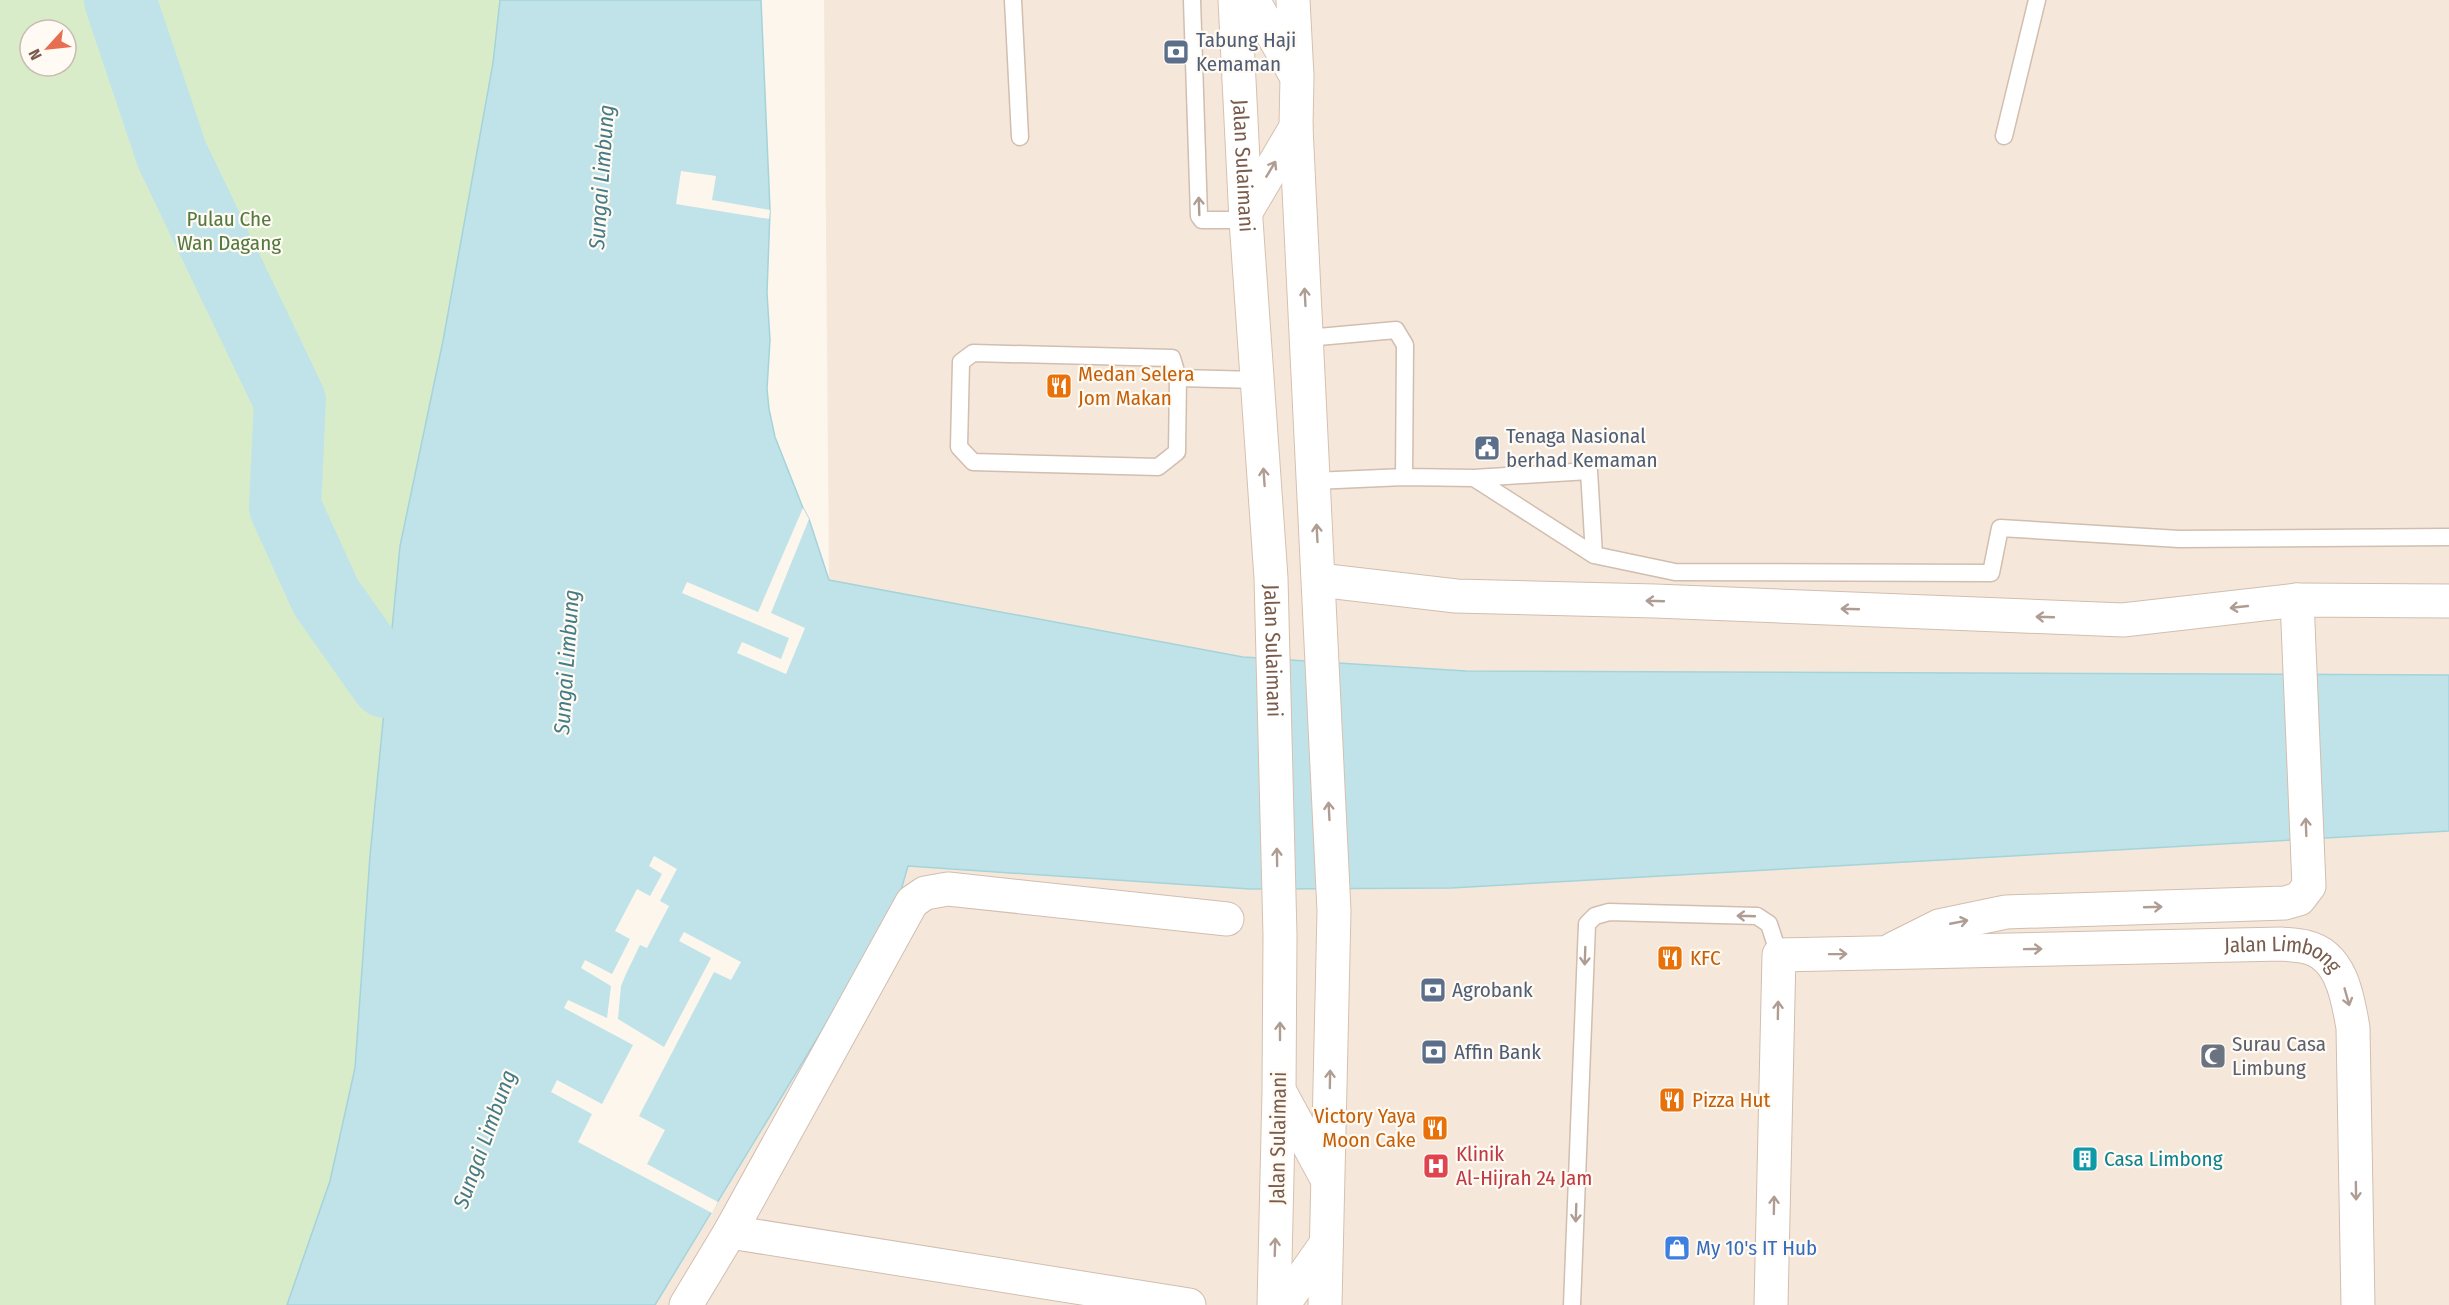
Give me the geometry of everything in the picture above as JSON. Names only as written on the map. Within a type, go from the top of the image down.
[{"type":"street","name":"Jalan Sulaimani","points":[[1235,0],[1246,216],[1271,578],[1279,1091],[1274,1305]]},
{"type":"street","points":[[1253,0],[1297,76]]},
{"type":"street","points":[[1293,0],[1297,76],[1296,127],[1334,911],[1325,1305]]},
{"type":"street","points":[[1246,216],[1296,127]]},
{"type":"street","points":[[1319,586],[1456,596],[1655,601],[2123,620],[2297,613],[2449,601]]},
{"type":"street","name":"Jalan Limbong","points":[[1886,953],[1939,926],[2006,912],[2285,903],[2299,899],[2309,886],[2297,613]]},
{"type":"street","points":[[686,1305],[730,1232],[912,902],[926,893],[948,890],[1227,919]]},
{"type":"street","name":"Jalan Limbong","points":[[1779,955],[2282,944],[2308,947],[2327,957],[2339,975],[2348,999],[2354,1028],[2358,1305]]},
{"type":"street","points":[[1772,1305],[1779,955]]},
{"type":"street","points":[[1279,1091],[1328,1180]]},
{"type":"street","points":[[730,1232],[1189,1305]]},
{"type":"street","points":[[1283,1305],[1326,1244]]},
{"type":"lane","points":[[1013,0],[1020,137]]},
{"type":"lane","points":[[1192,0],[1199,216],[1202,220],[1246,216]]},
{"type":"lane","points":[[2004,136],[2037,0]]},
{"type":"lane","points":[[1307,338],[1396,330],[1405,345],[1404,477]]},
{"type":"lane","points":[[973,353],[1172,358],[1178,378],[1177,452],[1158,467],[973,462],[959,447],[961,362],[973,353]]},
{"type":"lane","points":[[1178,378],[1257,380]]},
{"type":"lane","points":[[1314,481],[1404,477],[1474,478],[1589,471],[1594,555]]},
{"type":"lane","points":[[1474,478],[1594,555],[1675,572],[1991,573],[2000,528],[2179,539],[2449,537]]},
{"type":"lane","points":[[1572,1305],[1587,924],[1595,916],[1609,912],[1758,916],[1769,924],[1779,955]]},
{"type":"shaded area","points":[[824,0],[2449,0],[2449,675],[1466,671],[1243,657],[829,580]]},
{"type":"shaded area","points":[[2449,831],[2449,1305],[655,1305],[712,1213],[900,894],[908,866],[1250,889],[1451,888]]},
{"type":"green space","name":"Pulau Che Wan Dagang","points":[[0,0],[500,0],[493,63],[443,341],[400,546],[370,856],[355,1068],[330,1181],[287,1305],[0,1305]]},
{"type":"water","name":"Sungai Limbung","points":[[500,0],[761,0],[770,210],[767,293],[770,340],[767,389],[769,409],[775,437],[809,519],[829,580],[1243,657],[1466,671],[2449,675],[2449,831],[1451,888],[1250,889],[908,866],[900,894],[872,948],[655,1305],[287,1305],[330,1181],[355,1068],[370,856],[400,546],[443,341],[493,63]]},
{"type":"pier","points":[[681,171],[716,176],[712,200],[770,210],[769,219],[676,204]]},
{"type":"pier","points":[[803,508],[809,519],[771,613],[805,628],[786,674],[737,653],[742,642],[781,659],[789,638],[682,593],[687,582],[758,612]]},
{"type":"pier","points":[[654,856],[677,869],[660,901],[669,906],[647,948],[640,945],[626,974],[621,986],[618,1019],[664,1047],[711,958],[679,941],[684,932],[741,962],[731,980],[714,972],[639,1116],[665,1130],[647,1164],[718,1202],[712,1213],[578,1142],[592,1114],[551,1092],[557,1080],[602,1104],[633,1045],[564,1008],[568,1000],[607,1018],[611,986],[581,968],[585,960],[612,974],[630,939],[615,931],[637,889],[650,896],[662,874],[649,866]]},
{"type":"waterway","points":[[120,0],[172,155],[290,401],[285,507],[326,597],[386,682]]},
{"type":"place","name":"Tabung Haji Kemaman","points":[[1176,52]]},
{"type":"place","name":"Medan Selera Jom Makan","points":[[1059,386]]},
{"type":"place","name":"Tenaga Nasional berhad Kemaman","points":[[1487,448]]},
{"type":"place","name":"KFC","points":[[1670,958]]},
{"type":"place","name":"Agrobank","points":[[1433,990]]},
{"type":"place","name":"Affin Bank","points":[[1434,1052]]},
{"type":"place","name":"Surau Casa Limbung","points":[[2213,1056]]},
{"type":"place","name":"Pizza Hut","points":[[1672,1100]]},
{"type":"place","name":"Victory Yaya Moon Cake","points":[[1435,1128]]},
{"type":"place","name":"Casa Limbong","points":[[2085,1159]]},
{"type":"place","name":"Klinik Al-Hijrah 24 Jam","points":[[1436,1166]]},
{"type":"place","name":"My 10's IT Hub","points":[[1677,1248]]}]
